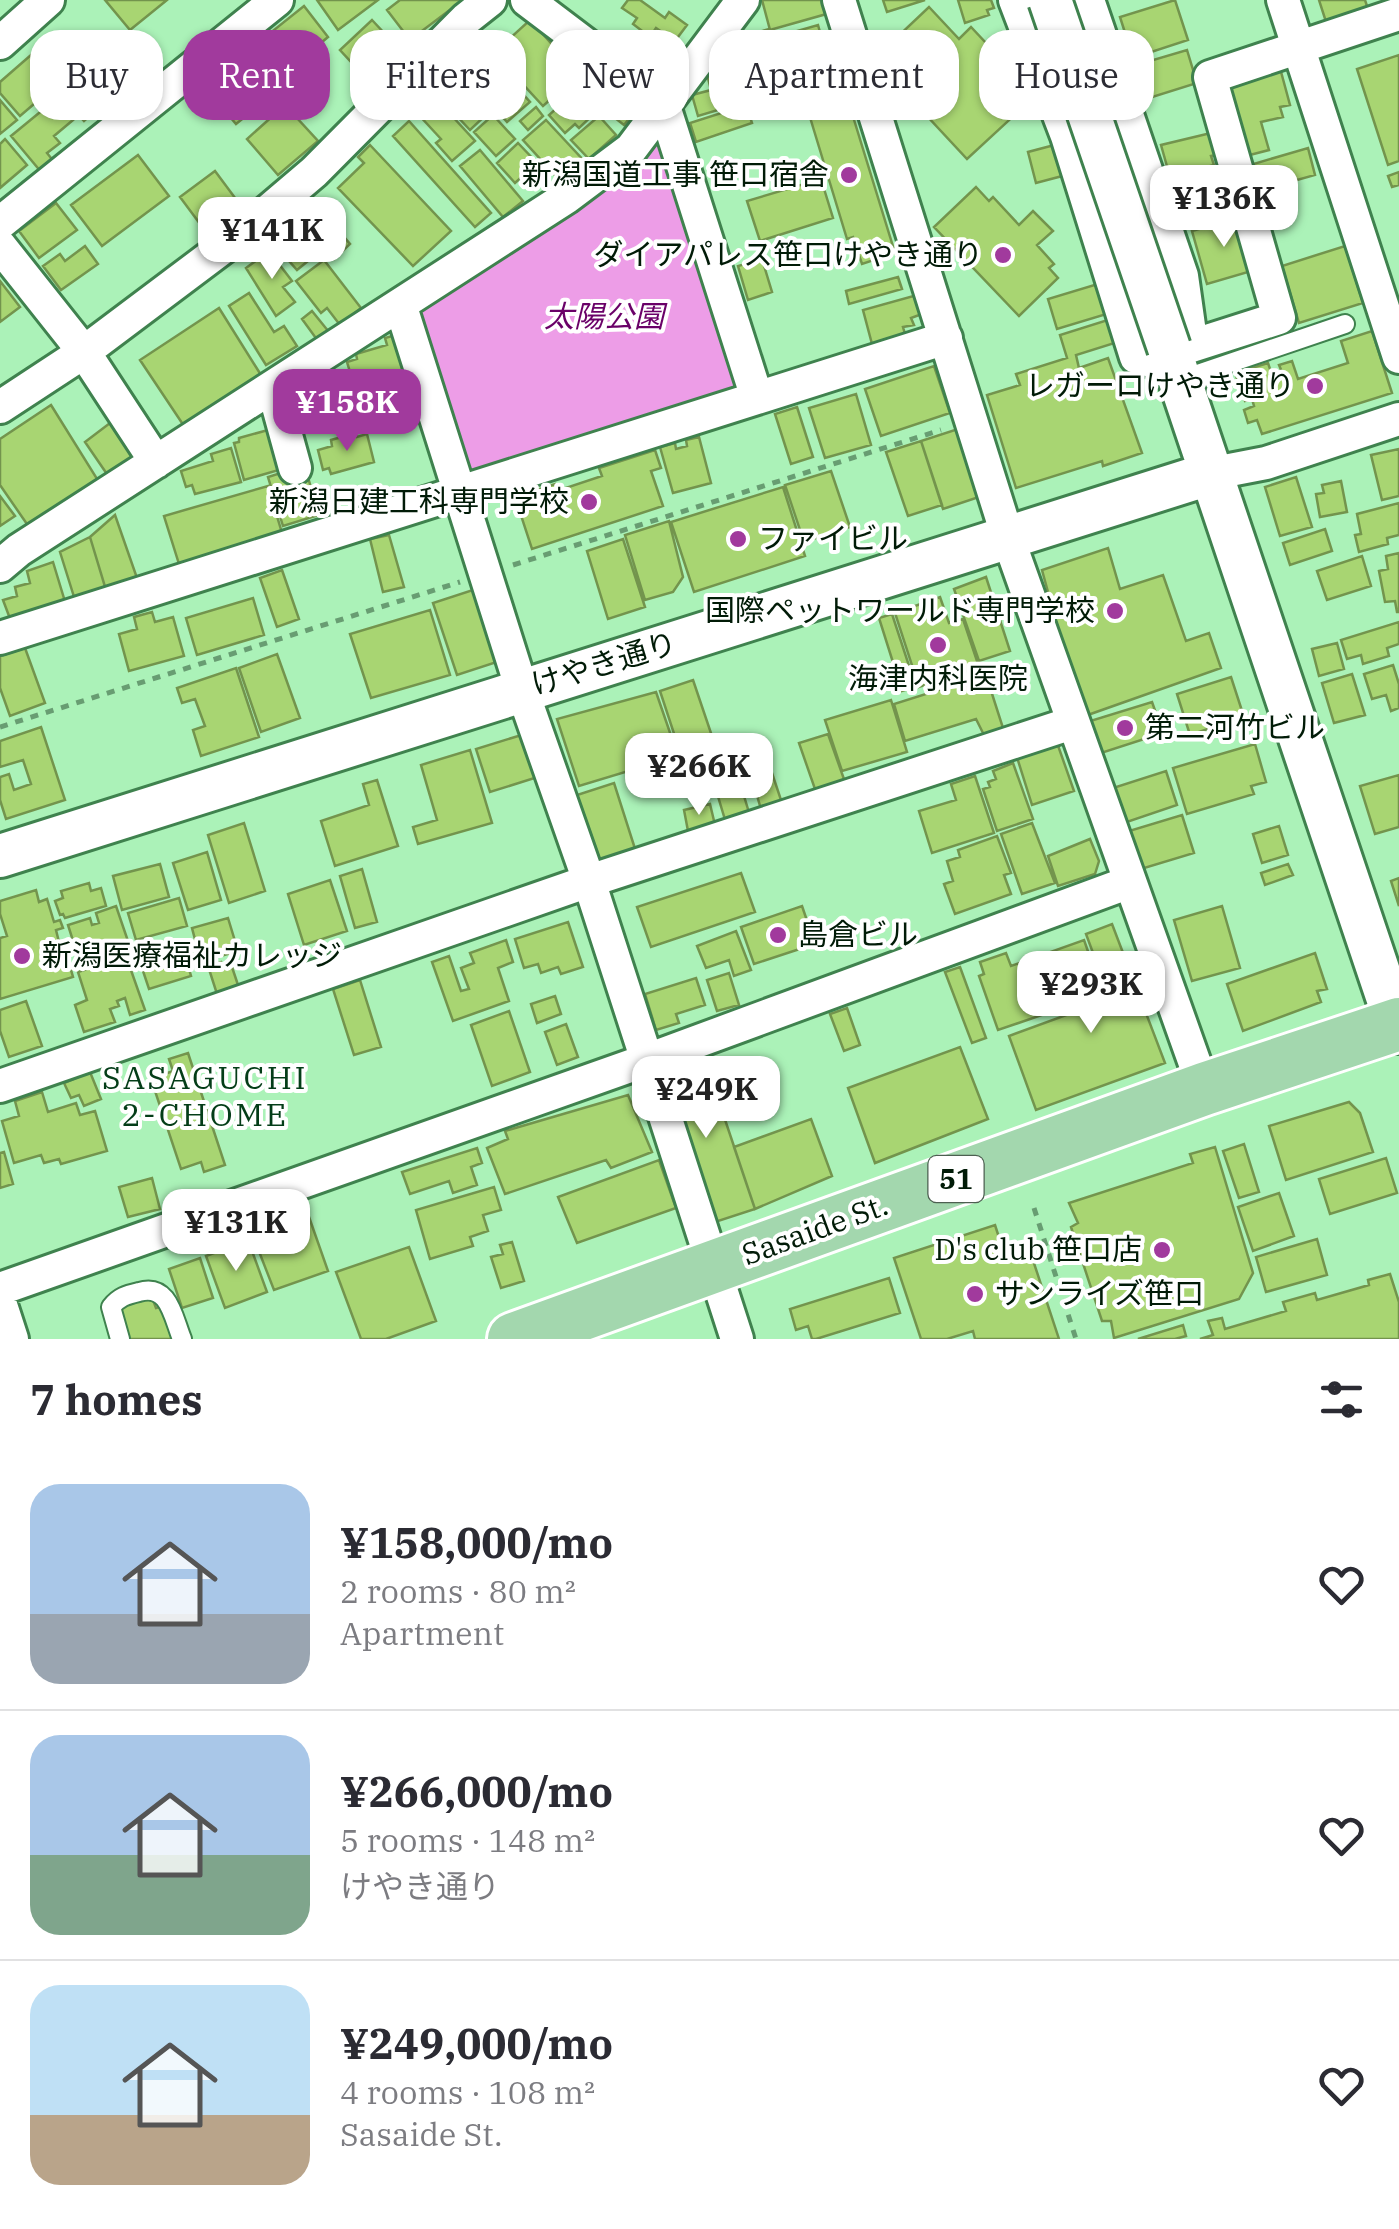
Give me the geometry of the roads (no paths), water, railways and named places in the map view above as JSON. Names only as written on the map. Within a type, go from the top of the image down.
[{"type":"main road","name":"Sasaide St.","points":[[514,1339],[1204,1089],[1398,1027]]},
{"type":"street","points":[[0,43],[48,0]]},
{"type":"street","points":[[0,223],[277,0]]},
{"type":"street","points":[[0,407],[84,352],[241,234],[314,172],[490,0]]},
{"type":"street","points":[[526,0],[566,30]]},
{"type":"street","points":[[689,70],[743,0]]},
{"type":"street","points":[[840,0],[1008,538],[1204,1089]]},
{"type":"street","points":[[1283,0],[1399,357]]},
{"type":"street","points":[[1062,5],[1209,474],[1398,1027]]},
{"type":"street","points":[[1176,361],[1280,318],[1210,76],[1399,14]]},
{"type":"street","points":[[0,566],[19,550],[566,197],[631,149],[652,120]]},
{"type":"street","points":[[668,120],[757,398]]},
{"type":"street","points":[[0,246],[84,352],[156,462]]},
{"type":"street","points":[[401,306],[522,690],[589,881],[736,1339]]},
{"type":"street","points":[[0,638],[946,338]]},
{"type":"street","points":[[273,388],[296,468]]},
{"type":"street","points":[[1209,474],[1266,463],[1399,418]]},
{"type":"street","name":"けやき通り","points":[[0,856],[1209,474]]},
{"type":"street","points":[[0,1086],[589,881],[1072,723]]},
{"type":"street","points":[[0,1289],[647,1060],[1130,882]]},
{"type":"street","points":[[0,1302],[12,1339]]},
{"type":"lane","points":[[1176,361],[1345,324]]},
{"type":"lane","points":[[120,1339],[110,1307],[118,1298],[148,1289],[165,1296],[182,1339]]},
{"type":"place","name":"新潟国道工事 笹口宿舎","points":[[849,175]]},
{"type":"place","name":"ダイアパレス笹口けやき通り","points":[[1003,255]]},
{"type":"place","name":"レガーロけやき通り","points":[[1315,386]]},
{"type":"place","name":"新潟日建工科専門学校","points":[[589,502]]},
{"type":"place","name":"ファイビル","points":[[738,539]]},
{"type":"place","name":"国際ペットワールド専門学校","points":[[1115,611]]},
{"type":"place","name":"海津内科医院","points":[[938,645]]},
{"type":"place","name":"第二河竹ビル","points":[[1125,728]]},
{"type":"place","name":"島倉ビル","points":[[778,935]]},
{"type":"place","name":"新潟医療福祉カレッジ","points":[[22,956]]},
{"type":"place","name":"D's club 笹口店","points":[[1162,1250]]},
{"type":"place","name":"サンライズ笹口","points":[[975,1294]]},
{"type":"district","name":"SASAGUCHI 2-CHOME","points":[[205,1096]]},
{"type":"park label","name":"太陽公園","points":[[604,317]]}]
